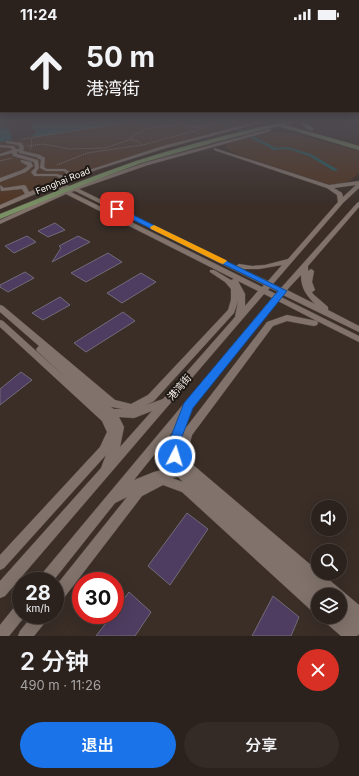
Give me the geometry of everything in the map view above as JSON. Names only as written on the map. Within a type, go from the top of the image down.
[{"type":"main road","name":"Fenghai Road","points":[[0,217],[148,155],[168,149]]},
{"type":"main road","name":"Fenghai Road","points":[[0,210],[67,189],[139,162],[186,149]]},
{"type":"street","points":[[0,156],[21,149]]},
{"type":"street","points":[[22,149],[21,152],[27,155],[38,156],[42,159],[42,168],[46,170],[65,170],[73,177]]},
{"type":"street","points":[[0,207],[67,179],[115,162],[158,149]]},
{"type":"street","points":[[0,222],[67,189],[197,149]]},
{"type":"street","points":[[217,149],[329,187],[340,194],[341,202]]},
{"type":"street","points":[[0,180],[31,166],[29,163],[20,160],[14,155],[14,152]]},
{"type":"street","points":[[18,157],[36,161],[37,168],[33,172],[36,175],[58,175],[67,179]]},
{"type":"street","points":[[329,187],[359,184]]},
{"type":"street","name":"港湾街","points":[[0,592],[266,287],[341,202],[359,184]]},
{"type":"street","points":[[0,187],[3,190],[19,186],[24,187],[28,194]]},
{"type":"street","points":[[67,189],[227,263],[280,294],[332,315],[359,328]]},
{"type":"street","points":[[67,189],[225,271],[266,287]]},
{"type":"street","name":"港湾街","points":[[52,572],[255,324],[280,294],[308,269],[358,205]]},
{"type":"street","points":[[236,261],[260,265],[272,263],[280,258]]},
{"type":"street","points":[[227,263],[259,268],[270,267],[291,260]]},
{"type":"street","points":[[308,269],[308,282],[311,290],[332,307]]},
{"type":"street","points":[[308,269],[302,281],[305,290],[332,315]]},
{"type":"street","points":[[0,308],[112,403],[132,408],[151,398],[231,311],[235,300],[235,289],[227,280],[212,271]]},
{"type":"street","points":[[225,271],[241,289],[242,299],[239,318]]},
{"type":"street","points":[[280,294],[316,320]]},
{"type":"street","points":[[255,324],[286,312],[316,320],[359,339]]},
{"type":"street","points":[[0,314],[112,412],[119,427],[115,446],[103,474]]},
{"type":"street","points":[[316,320],[287,318],[270,324],[187,433],[182,454],[188,468],[329,588]]},
{"type":"street","points":[[0,323],[105,418],[112,432],[104,450],[0,564]]},
{"type":"street","points":[[112,412],[134,414],[167,401]]},
{"type":"street","points":[[188,406],[175,439],[175,456],[180,472],[314,588]]},
{"type":"street","points":[[107,505],[141,481],[164,472],[180,472]]},
{"type":"street","points":[[64,587],[138,492],[162,480],[186,488],[311,601]]},
{"type":"street","points":[[347,604],[359,614]]},
{"type":"street","points":[[347,617],[359,628]]},
{"type":"street","points":[[0,636],[12,621]]},
{"type":"street","points":[[25,636],[35,624]]},
{"type":"street","points":[[338,624],[351,636]]},
{"type":"path","points":[[27,155],[30,149]]},
{"type":"path","points":[[46,170],[79,155],[117,149]]},
{"type":"path","points":[[0,161],[18,157]]},
{"type":"shaded area","points":[[0,149],[156,149],[65,180],[0,207]]},
{"type":"shaded area","points":[[229,149],[353,149],[359,151],[359,173],[345,183],[328,184],[239,155]]},
{"type":"building","points":[[55,223],[65,230],[48,237],[38,231]]},
{"type":"building","points":[[27,236],[36,242],[14,253],[5,246]]},
{"type":"building","points":[[78,236],[90,242],[52,262],[61,248],[59,246]]},
{"type":"building","points":[[108,253],[122,262],[86,282],[71,273]]},
{"type":"building","points":[[25,272],[34,278],[8,292],[0,287],[0,285]]},
{"type":"building","points":[[141,273],[156,282],[122,303],[107,293]]},
{"type":"building","points":[[60,297],[70,305],[43,320],[32,313]]},
{"type":"building","points":[[123,312],[135,321],[86,352],[74,343]]},
{"type":"building","points":[[21,372],[32,380],[0,405],[0,389]]},
{"type":"building","points":[[187,513],[208,529],[170,585],[148,566]]},
{"type":"building","points":[[129,592],[151,612],[135,636],[96,636],[105,624],[124,624],[124,599]]},
{"type":"building","points":[[273,596],[299,617],[291,636],[252,636]]},
{"type":"waterway","points":[[292,149],[310,155],[336,170]]},
{"type":"slow traffic","points":[[154,227],[223,261]]},
{"type":"route","points":[[117,209],[283,291],[188,406],[175,439],[175,456]]}]
